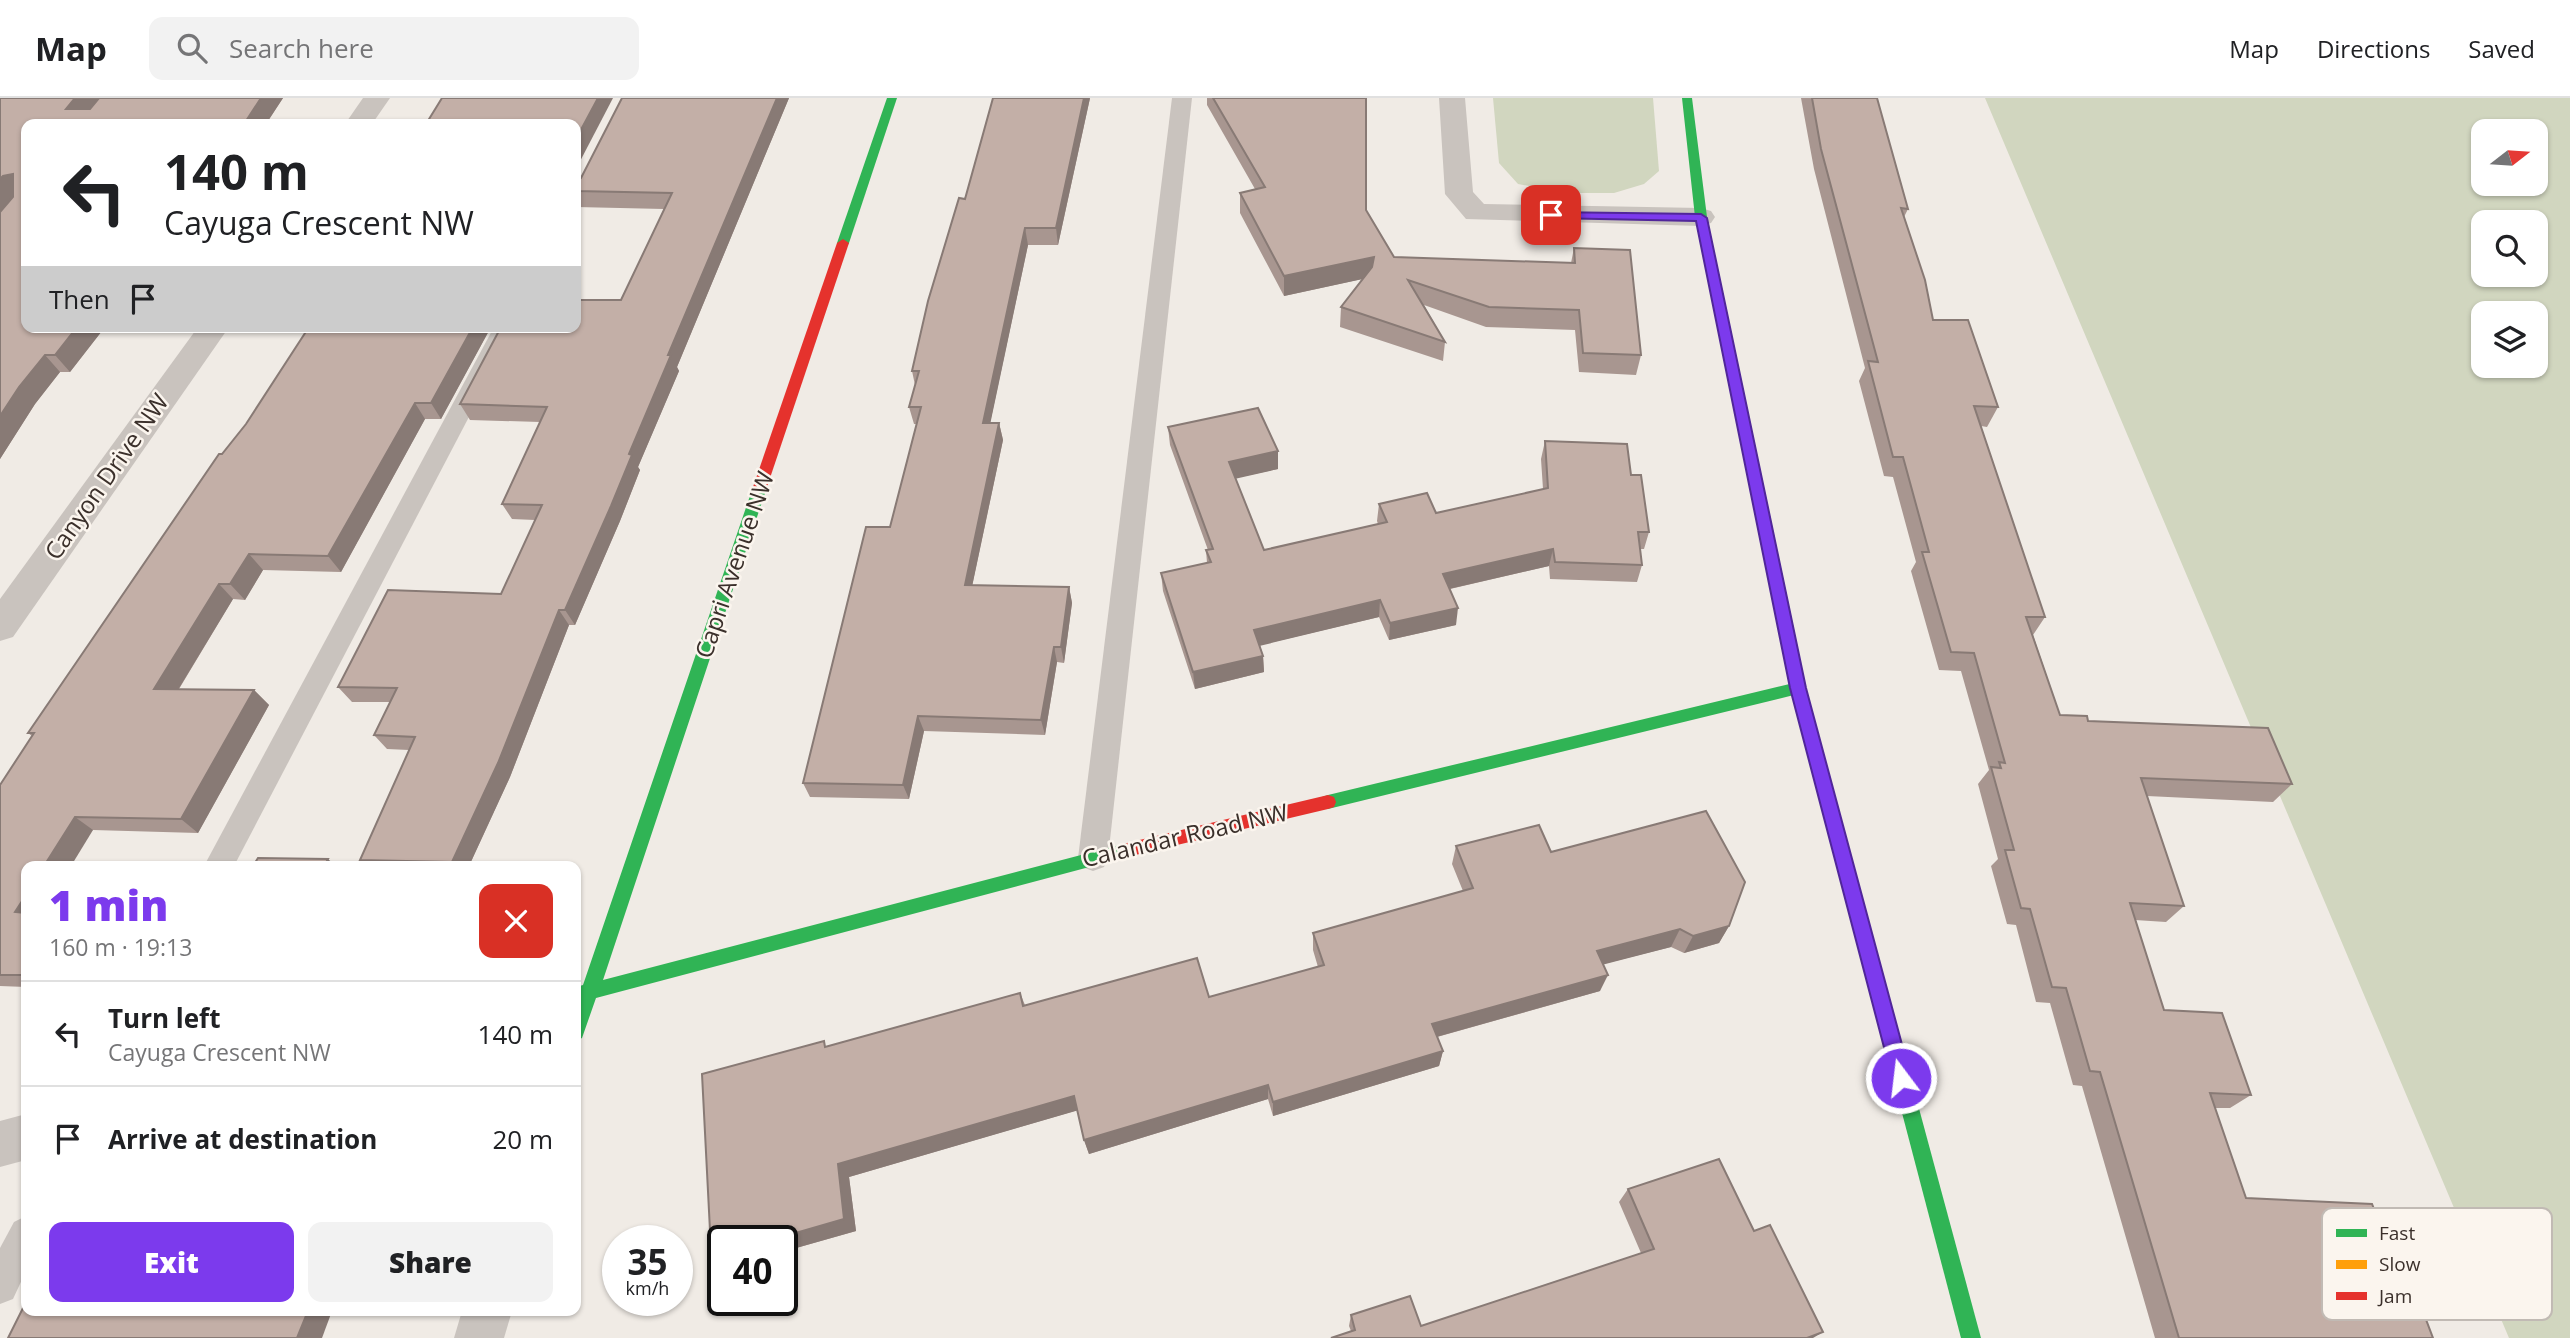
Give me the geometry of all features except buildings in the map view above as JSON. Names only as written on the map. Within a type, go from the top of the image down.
[{"type":"street","points":[[362,119],[377,98]]},
{"type":"street","name":"Capri Avenue NW","points":[[583,993],[892,98]]},
{"type":"street","points":[[1452,98],[1459,194],[1476,214],[1701,218]]},
{"type":"street","points":[[1687,98],[1701,218],[1798,688],[1970,1338]]},
{"type":"street","name":"Canyon Drive NW","points":[[0,627],[210,333]]},
{"type":"street","name":"Calandar Road NW","points":[[583,993],[1093,858],[1749,702],[1798,688]]},
{"type":"street","points":[[0,1144],[21,1138]]},
{"type":"street","points":[[479,1338],[486,1316]]},
{"type":"lane","points":[[1093,858],[1182,98]]},
{"type":"lane","points":[[222,861],[502,333]]},
{"type":"lane","points":[[0,1286],[21,1244]]},
{"type":"green space","points":[[1493,98],[1653,98],[1659,171],[1644,184],[1614,193],[1568,193],[1518,184],[1499,163]]},
{"type":"green space","points":[[1985,98],[2570,98],[2570,1338],[2509,1338],[2501,1320],[2552,1320],[2552,1208],[2454,1208]]},
{"type":"traffic: fast","points":[[843,243],[892,98]]},
{"type":"traffic: fast","points":[[1687,98],[1701,217],[1787,634]]},
{"type":"traffic: fast","points":[[581,1017],[760,487]]},
{"type":"traffic: fast","points":[[1328,802],[1798,688]]},
{"type":"traffic: fast","points":[[581,994],[1127,850]]},
{"type":"traffic: fast","points":[[1905,1090],[1971,1338]]},
{"type":"traffic: slow","points":[[1787,634],[1798,688],[1905,1090]]},
{"type":"traffic: jam","points":[[760,487],[843,243]]},
{"type":"traffic: jam","points":[[1127,850],[1328,802]]},
{"type":"route","points":[[1551,215],[1701,218],[1798,688],[1901,1078]]}]
